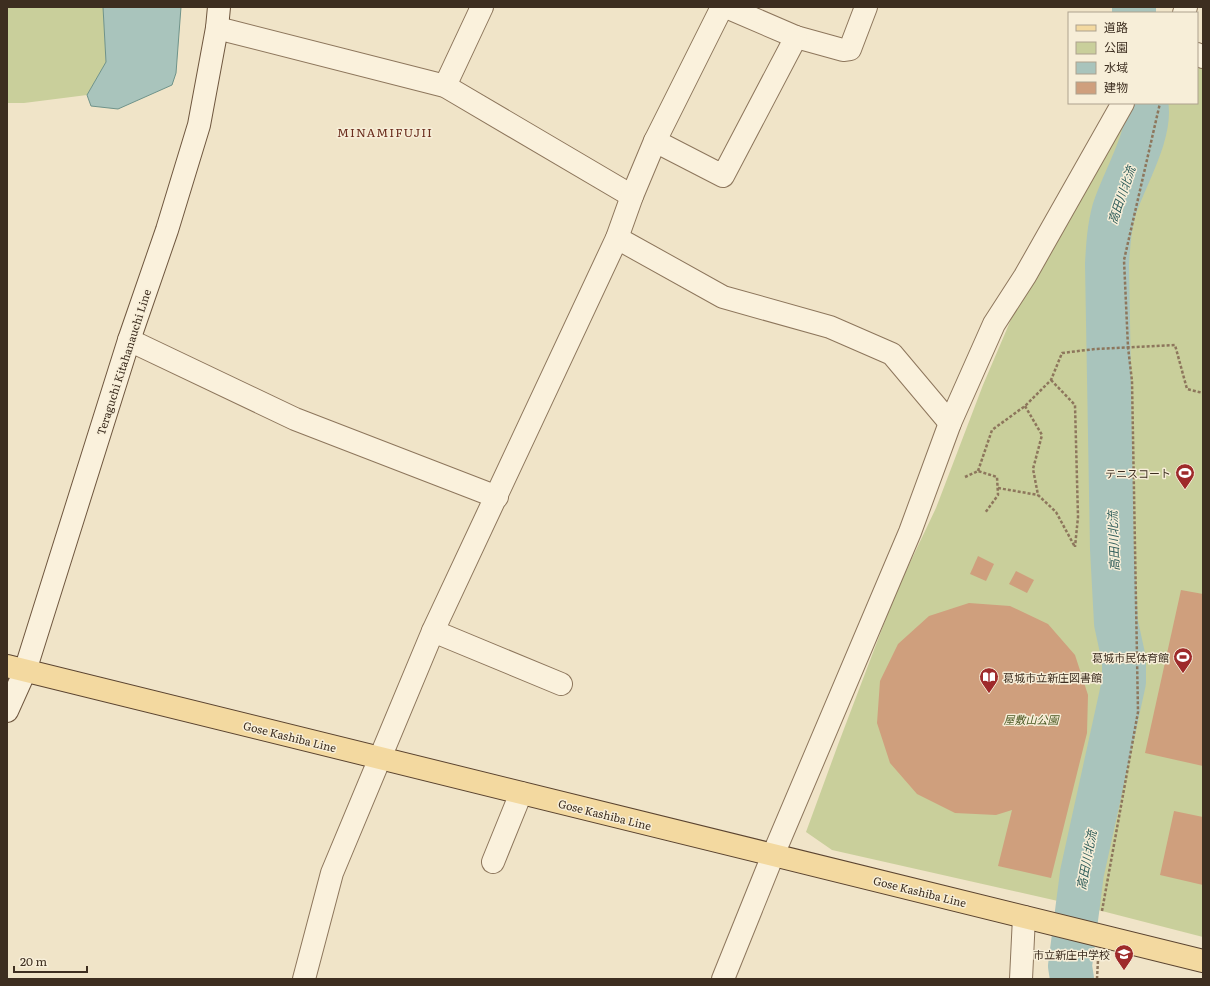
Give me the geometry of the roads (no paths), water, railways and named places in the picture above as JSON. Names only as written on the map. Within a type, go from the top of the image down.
[{"type":"main road","name":"Gose Kashiba Line","points":[[16,668],[1203,961]]},
{"type":"street","points":[[444,86],[482,7]]},
{"type":"street","points":[[304,979],[332,873],[433,631],[617,238],[654,141],[722,7]]},
{"type":"street","points":[[726,7],[796,37],[843,50],[850,49],[866,7]]},
{"type":"street","points":[[218,17],[444,86],[632,196]]},
{"type":"street","name":"Teraguchi Kitahanauchi Line","points":[[7,711],[16,668],[167,230],[199,126],[218,17]]},
{"type":"street","points":[[654,141],[723,176],[796,37]]},
{"type":"street","points":[[723,979],[773,855],[910,532],[950,423],[994,324],[1025,276],[1122,104]]},
{"type":"street","points":[[617,238],[723,297],[830,327],[892,354],[950,423]]},
{"type":"street","points":[[129,340],[295,419],[497,497]]},
{"type":"street","points":[[433,631],[561,684]]},
{"type":"street","points":[[493,862],[521,793]]},
{"type":"street","points":[[1021,979],[1024,917]]},
{"type":"water","points":[[103,7],[181,7],[176,73],[172,85],[118,109],[91,106],[87,95],[106,62]]},
{"type":"waterway","name":"高田川北流","points":[[1134,7],[1134,12]]},
{"type":"waterway","name":"高田川北流","points":[[1072,979],[1070,966],[1082,873],[1124,682],[1124,660],[1116,623],[1112,549],[1107,264],[1112,217],[1118,198],[1141,142],[1147,115],[1146,104]]},
{"type":"place","name":"テニスコート","points":[[1185,490]]},
{"type":"place","name":"葛城市民体育館","points":[[1183,674]]},
{"type":"place","name":"葛城市立新庄図書館","points":[[989,694]]},
{"type":"place","name":"市立新庄中学校","points":[[1124,971]]},
{"type":"district","name":"MINAMIFUJII","points":[[385,132]]},
{"type":"park label","name":"屋敷山公園","points":[[1031,719]]}]
